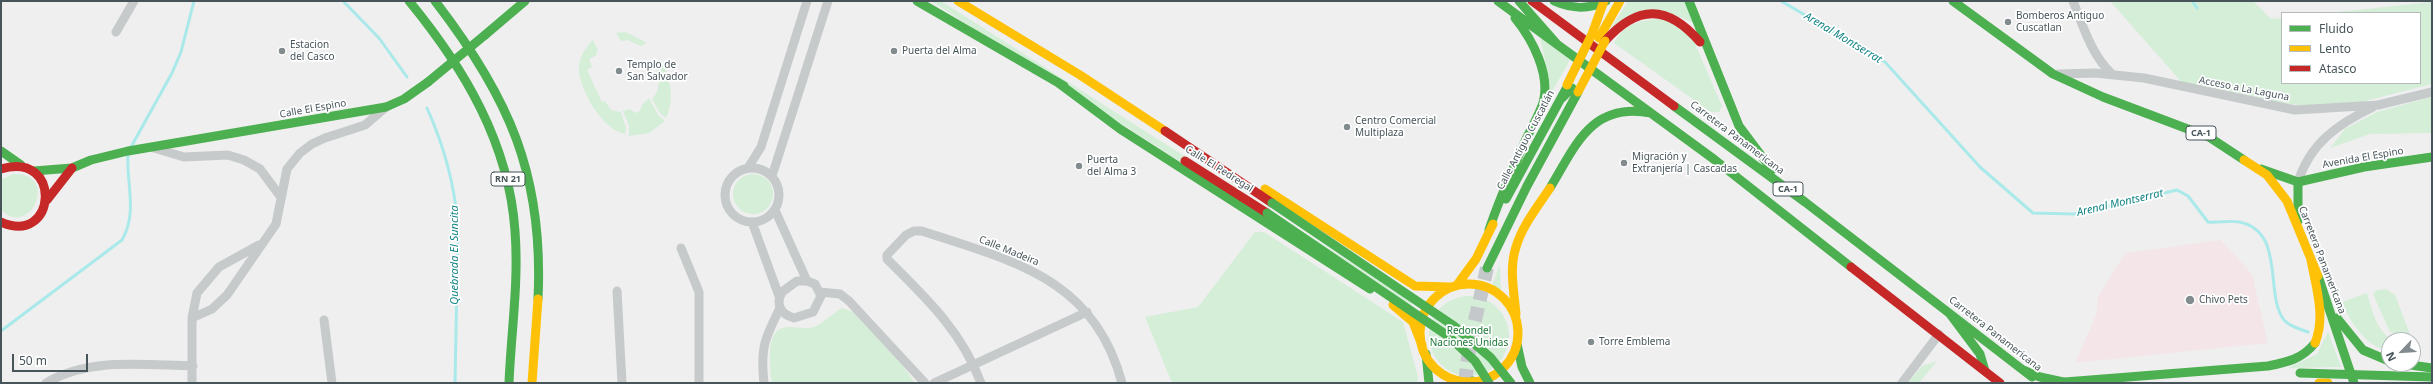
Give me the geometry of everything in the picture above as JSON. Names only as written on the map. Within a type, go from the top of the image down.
[{"type":"main road","name":"RN 21","points":[[409,1],[433,31],[465,79],[486,117],[504,162],[509,184],[515,232],[515,263],[509,383]]},
{"type":"main road","name":"RN 21","points":[[435,1],[474,52],[494,83],[513,124],[526,163],[536,215],[539,255],[532,383]]},
{"type":"main road","name":"Calle El Espino","points":[[1,169],[14,165],[31,169],[72,168],[109,155],[386,108],[404,99],[428,82],[526,1]]},
{"type":"main road","name":"Calle El Pedregal","points":[[917,1],[1057,82],[1267,212],[1439,329],[1475,361],[1487,382]]},
{"type":"main road","name":"Calle El Pedregal","points":[[958,1],[1080,76],[1454,326],[1490,358],[1511,383]]},
{"type":"main road","points":[[1498,1],[1655,114],[2000,383]]},
{"type":"main road","points":[[1489,230],[1500,198],[1543,102],[1544,88],[1539,57],[1530,38],[1498,1]]},
{"type":"main road","points":[[1519,1],[1556,43]]},
{"type":"main road","name":"Carretera Panamericana","points":[[1532,1],[1805,202],[2041,383]]},
{"type":"main road","points":[[1554,1],[1566,6],[1580,8],[1590,7],[1605,1]]},
{"type":"main road","name":"Calle Antiguo Cuscatlán","points":[[1454,286],[1476,259],[1489,230],[1562,98],[1573,88],[1605,1]]},
{"type":"main road","points":[[1487,268],[1573,88],[1602,40],[1620,1]]},
{"type":"main road","points":[[1689,1],[1710,57],[1747,139],[1762,160],[1805,202]]},
{"type":"main road","name":"Carretera Panamericana","points":[[1953,1],[2053,74],[2097,95],[2209,137],[2261,169],[2284,196],[2298,223],[2329,304],[2354,383]]},
{"type":"main road","points":[[1602,40],[1630,19],[1646,13],[1663,14],[1684,23],[1710,57]]},
{"type":"main road","points":[[1057,82],[1120,129],[1400,309],[1413,322],[1426,354],[1432,364],[1445,375],[1461,381],[1487,382],[1507,364],[1517,344]]},
{"type":"main road","points":[[1530,383],[1522,367],[1517,344],[1517,325],[1511,261],[1519,238],[1583,134],[1595,122],[1616,112],[1633,110],[1655,114]]},
{"type":"main road","points":[[1183,144],[1277,196],[1329,229],[1402,279],[1415,286],[1454,286],[1475,284],[1496,292],[1511,308],[1517,325]]},
{"type":"main road","points":[[1,151],[14,162],[31,169],[45,184],[47,200]]},
{"type":"main road","name":"Avenida El Espino","points":[[2298,182],[2364,167],[2432,157]]},
{"type":"main road","points":[[1,226],[22,226],[34,220],[42,213],[47,200],[72,168]]},
{"type":"main road","points":[[2261,169],[2298,182],[2296,212],[2298,223]]},
{"type":"main road","points":[[1,222],[11,226]]},
{"type":"main road","points":[[2023,370],[2040,377],[2066,382],[2268,366],[2298,360],[2313,349],[2320,336],[2311,260]]},
{"type":"main road","points":[[1422,344],[1421,326],[1426,309],[1436,297],[1454,286]]},
{"type":"main road","points":[[2329,304],[2344,329],[2363,350],[2381,358]]},
{"type":"main road","points":[[1950,314],[1980,354],[1985,371]]},
{"type":"main road","points":[[1426,354],[1429,383]]},
{"type":"main road","points":[[2421,366],[2432,368]]},
{"type":"main road","points":[[2293,374],[2432,377]]},
{"type":"main road","points":[[2140,383],[2277,375]]},
{"type":"main road","points":[[2319,383],[2328,383]]},
{"type":"street","points":[[116,32],[134,1]]},
{"type":"street","points":[[748,168],[761,147],[806,1]]},
{"type":"street","points":[[772,176],[828,1]]},
{"type":"street","points":[[2073,1],[2089,40],[2104,67],[2112,74]]},
{"type":"street","name":"Acceso a La Laguna","points":[[2053,74],[2112,74],[2163,82],[2295,110],[2378,105],[2432,92]]},
{"type":"street","points":[[2298,182],[2303,167],[2320,141],[2332,130],[2378,105]]},
{"type":"street","points":[[192,318],[212,309],[227,295],[276,224],[280,196],[287,169],[300,153],[325,138],[365,125],[386,108]]},
{"type":"street","points":[[154,148],[184,157],[228,155],[244,160],[260,169],[280,196]]},
{"type":"street","points":[[748,168],[757,168],[772,176],[779,190],[779,197],[775,210],[760,221],[752,222],[735,216],[726,200],[728,182],[740,171],[748,168]]},
{"type":"street","points":[[775,210],[806,281]]},
{"type":"street","points":[[752,222],[780,296],[780,308],[763,347],[764,383]]},
{"type":"street","name":"Calle Madeira","points":[[974,365],[959,338],[935,308],[887,259],[887,255],[906,235],[914,231],[922,232],[1015,263],[1052,282],[1087,312],[1098,327],[1122,383]]},
{"type":"street","points":[[192,383],[192,318],[197,293],[207,278],[219,267],[261,244]]},
{"type":"street","points":[[681,248],[699,292],[699,383]]},
{"type":"street","points":[[780,296],[791,284],[806,281],[816,284],[820,292],[820,302],[813,312],[806,315],[794,318],[787,316],[780,308]]},
{"type":"street","points":[[617,291],[622,383]]},
{"type":"street","points":[[820,292],[840,294],[849,301],[925,383]]},
{"type":"street","points":[[934,383],[1087,312]]},
{"type":"street","points":[[324,320],[332,383]]},
{"type":"street","points":[[1902,383],[1939,334]]},
{"type":"street","points":[[46,383],[58,376],[99,364],[193,366]]},
{"type":"street","points":[[974,365],[981,383]]},
{"type":"shaded area","points":[[2221,240],[2252,274],[2268,343],[2075,363],[2096,315],[2098,297],[2125,253]]},
{"type":"green space","points":[[931,1],[941,1],[1413,302],[1409,309]]},
{"type":"green space","points":[[1628,1],[1685,1],[1694,23],[1667,12],[1611,28]]},
{"type":"green space","points":[[2110,1],[2253,1],[2271,19],[2281,18],[2281,84],[2421,84],[2421,12],[2337,12],[2432,2],[2432,84],[2357,103],[2302,106],[2185,86]]},
{"type":"green space","points":[[1669,18],[1693,39],[1722,106],[1719,112],[1711,112],[1614,43],[1619,35],[1637,23]]},
{"type":"green space","points":[[626,32],[647,43],[641,46],[628,40],[621,41],[616,33]]},
{"type":"green space","points":[[1540,37],[1570,60],[1549,97],[1547,70]]},
{"type":"green space","points":[[593,40],[598,50],[596,52],[597,55],[589,59],[592,67],[587,70],[602,102],[605,101],[611,110],[621,112],[626,128],[625,134],[616,131],[600,117],[593,107],[583,86],[579,67],[584,52]]},
{"type":"green space","points":[[660,59],[667,73],[671,96],[669,111],[666,118],[660,113],[652,99],[659,86],[657,72],[653,63]]},
{"type":"green space","points":[[2432,97],[2432,133],[2370,134],[2330,148],[2345,129],[2377,112]]},
{"type":"green space","points":[[649,98],[658,115],[665,121],[649,133],[629,136],[629,126],[623,111],[630,109],[635,113],[640,111],[642,105]]},
{"type":"green space","points":[[13,174],[28,177],[36,184],[38,193],[36,203],[30,212],[21,217],[11,217],[1,209],[1,180]]},
{"type":"green space","points":[[757,174],[764,177],[770,183],[773,194],[772,202],[764,211],[757,214],[749,214],[742,211],[734,202],[733,190],[736,183],[745,175]]},
{"type":"green space","points":[[1255,232],[1264,232],[1403,322],[1418,377],[1417,383],[1172,383],[1145,317],[1198,307]]},
{"type":"green space","points":[[1500,264],[1501,297],[1490,291]]},
{"type":"green space","points":[[2386,289],[2395,295],[2409,332],[2390,332],[2373,294],[2377,290]]},
{"type":"green space","points":[[2367,293],[2373,314],[2383,332],[2381,332],[2381,348],[2366,339],[2354,325],[2342,302]]},
{"type":"green space","name":"Redondel Naciones Unidas","points":[[1469,296],[1484,299],[1497,308],[1506,321],[1509,336],[1506,351],[1497,364],[1484,373],[1469,376],[1454,373],[1441,364],[1432,351],[1429,336],[1432,321],[1441,308],[1454,299]]},
{"type":"green space","points":[[842,308],[853,312],[900,362],[915,383],[772,383],[770,353],[773,337],[777,331],[786,327],[808,328],[816,326]]},
{"type":"green space","points":[[2328,332],[2341,367],[2288,368],[2317,354]]},
{"type":"green space","points":[[1937,361],[1919,383],[1908,383],[1922,366]]},
{"type":"waterway","points":[[131,147],[172,73],[181,52],[194,1]]},
{"type":"waterway","name":"Quebrada El Suncita","points":[[343,1],[379,38],[407,77]]},
{"type":"waterway","name":"Arenal Montserrat","points":[[1781,1],[1885,62],[1980,167],[2033,213],[2074,214],[2177,190],[2188,196],[2208,222],[2235,221],[2254,228],[2263,237],[2269,250],[2278,309],[2286,322],[2308,332]]},
{"type":"waterway","points":[[2192,1],[2197,8]]},
{"type":"waterway","name":"Quebrada El Suncita","points":[[427,108],[439,137],[448,166],[457,211],[455,383]]},
{"type":"waterway","points":[[1,331],[122,240],[127,230],[130,209],[128,154]]},
{"type":"tunnel","points":[[1465,383],[1470,342],[1487,268]]},
{"type":"traffic: fast","points":[[409,1],[448,53],[465,80],[480,108],[504,167],[511,199],[516,250],[509,383]]},
{"type":"traffic: fast","points":[[435,1],[461,36],[483,71],[502,105],[516,140],[528,176],[535,214],[538,255],[538,299]]},
{"type":"traffic: fast","points":[[485,35],[525,1]]},
{"type":"traffic: fast","points":[[917,1],[1064,86]]},
{"type":"traffic: fast","points":[[1498,1],[1715,160],[1851,267]]},
{"type":"traffic: fast","points":[[1519,1],[1556,43]]},
{"type":"traffic: fast","points":[[1554,1],[1574,7],[1593,6],[1606,1]]},
{"type":"traffic: fast","points":[[1689,1],[1739,126],[1772,170]]},
{"type":"traffic: fast","points":[[1953,1],[2053,74],[2103,97],[2209,137],[2244,160]]},
{"type":"traffic: fast","points":[[1489,230],[1506,184],[1541,108],[1545,92],[1542,69],[1538,58],[1528,36],[1515,18]]},
{"type":"traffic: fast","points":[[428,82],[485,35]]},
{"type":"traffic: fast","points":[[34,171],[72,168],[91,160],[128,151],[386,107],[404,99],[428,82]]},
{"type":"traffic: fast","points":[[1057,82],[1120,129],[1370,289]]},
{"type":"traffic: fast","points":[[1562,98],[1572,88]]},
{"type":"traffic: fast","points":[[1506,199],[1566,89]]},
{"type":"traffic: fast","points":[[1487,268],[1527,186],[1578,92]]},
{"type":"traffic: fast","points":[[1674,106],[1805,202],[2032,377]]},
{"type":"traffic: fast","points":[[1550,188],[1578,142],[1588,130],[1600,121],[1614,114],[1630,111],[1651,113]]},
{"type":"traffic: fast","points":[[1,151],[21,165]]},
{"type":"traffic: fast","points":[[2261,169],[2298,182],[2364,167],[2432,157]]},
{"type":"traffic: fast","points":[[2298,182],[2298,221]]},
{"type":"traffic: fast","points":[[1272,203],[1454,326],[1491,358],[1511,383]]},
{"type":"traffic: fast","points":[[1267,213],[1448,336],[1475,361],[1489,383]]},
{"type":"traffic: fast","points":[[2318,276],[2354,383]]},
{"type":"traffic: fast","points":[[1950,314],[1980,354],[1985,371]]},
{"type":"traffic: fast","points":[[2337,318],[2363,350],[2381,358]]},
{"type":"traffic: fast","points":[[2065,382],[2268,366],[2294,359],[2305,353],[2315,343]]},
{"type":"traffic: fast","points":[[1517,344],[1522,367],[1530,383]]},
{"type":"traffic: fast","points":[[1426,354],[1429,383]]},
{"type":"traffic: fast","points":[[2421,366],[2432,368]]},
{"type":"traffic: fast","points":[[2023,370],[2040,377],[2068,383]]},
{"type":"traffic: fast","points":[[2300,373],[2432,377]]},
{"type":"traffic: slow","points":[[958,1],[1080,75],[1165,131]]},
{"type":"traffic: slow","points":[[1567,85],[1592,34],[1604,1]]},
{"type":"traffic: slow","points":[[1599,38],[1620,1]]},
{"type":"traffic: slow","points":[[1578,92],[1605,41]]},
{"type":"traffic: slow","points":[[2244,160],[2267,175],[2287,201],[2318,276]]},
{"type":"traffic: slow","points":[[1516,314],[1512,272],[1516,247],[1526,224],[1550,188]]},
{"type":"traffic: slow","points":[[1265,189],[1415,286],[1451,287]]},
{"type":"traffic: slow","points":[[1457,285],[1476,259],[1493,224]]},
{"type":"traffic: slow","points":[[2311,260],[2320,312],[2320,323],[2315,343]]},
{"type":"traffic: slow","points":[[1469,284],[1479,285],[1496,292],[1510,306],[1517,323],[1518,333],[1517,343],[1510,360],[1496,374],[1479,381],[1469,382],[1459,381],[1442,374],[1428,360],[1421,343],[1420,333],[1421,323],[1428,306],[1442,292],[1459,285],[1469,284]]},
{"type":"traffic: slow","points":[[532,383],[538,299]]},
{"type":"traffic: slow","points":[[1393,305],[1413,322],[1422,345]]},
{"type":"traffic: slow","points":[[2319,383],[2328,383]]},
{"type":"traffic: jam","points":[[1532,1],[1674,106]]},
{"type":"traffic: jam","points":[[1605,41],[1629,20],[1641,15],[1653,14],[1665,16],[1676,21],[1700,42]]},
{"type":"traffic: jam","points":[[1165,131],[1272,203]]},
{"type":"traffic: jam","points":[[1185,161],[1267,213]]},
{"type":"traffic: jam","points":[[1,169],[21,167],[35,173],[43,184],[45,198],[42,211],[33,222],[20,226],[1,222]]},
{"type":"traffic: jam","points":[[47,200],[72,168]]},
{"type":"traffic: jam","points":[[1851,267],[2000,383]]},
{"type":"place","name":"Bomberos Antiguo Cuscatlan","points":[[2008,22]]},
{"type":"place","name":"Estacion del Casco","points":[[282,51]]},
{"type":"place","name":"Puerta del Alma","points":[[894,51]]},
{"type":"place","name":"Templo de San Salvador","points":[[619,71]]},
{"type":"place","name":"Centro Comercial Multiplaza","points":[[1347,127]]},
{"type":"place","name":"Migración y Extranjería | Cascadas","points":[[1624,163]]},
{"type":"place","name":"Puerta del Alma 3","points":[[1079,166]]},
{"type":"place","name":"Chivo Pets","points":[[2190,300]]},
{"type":"place","name":"Torre Emblema","points":[[1591,342]]}]
